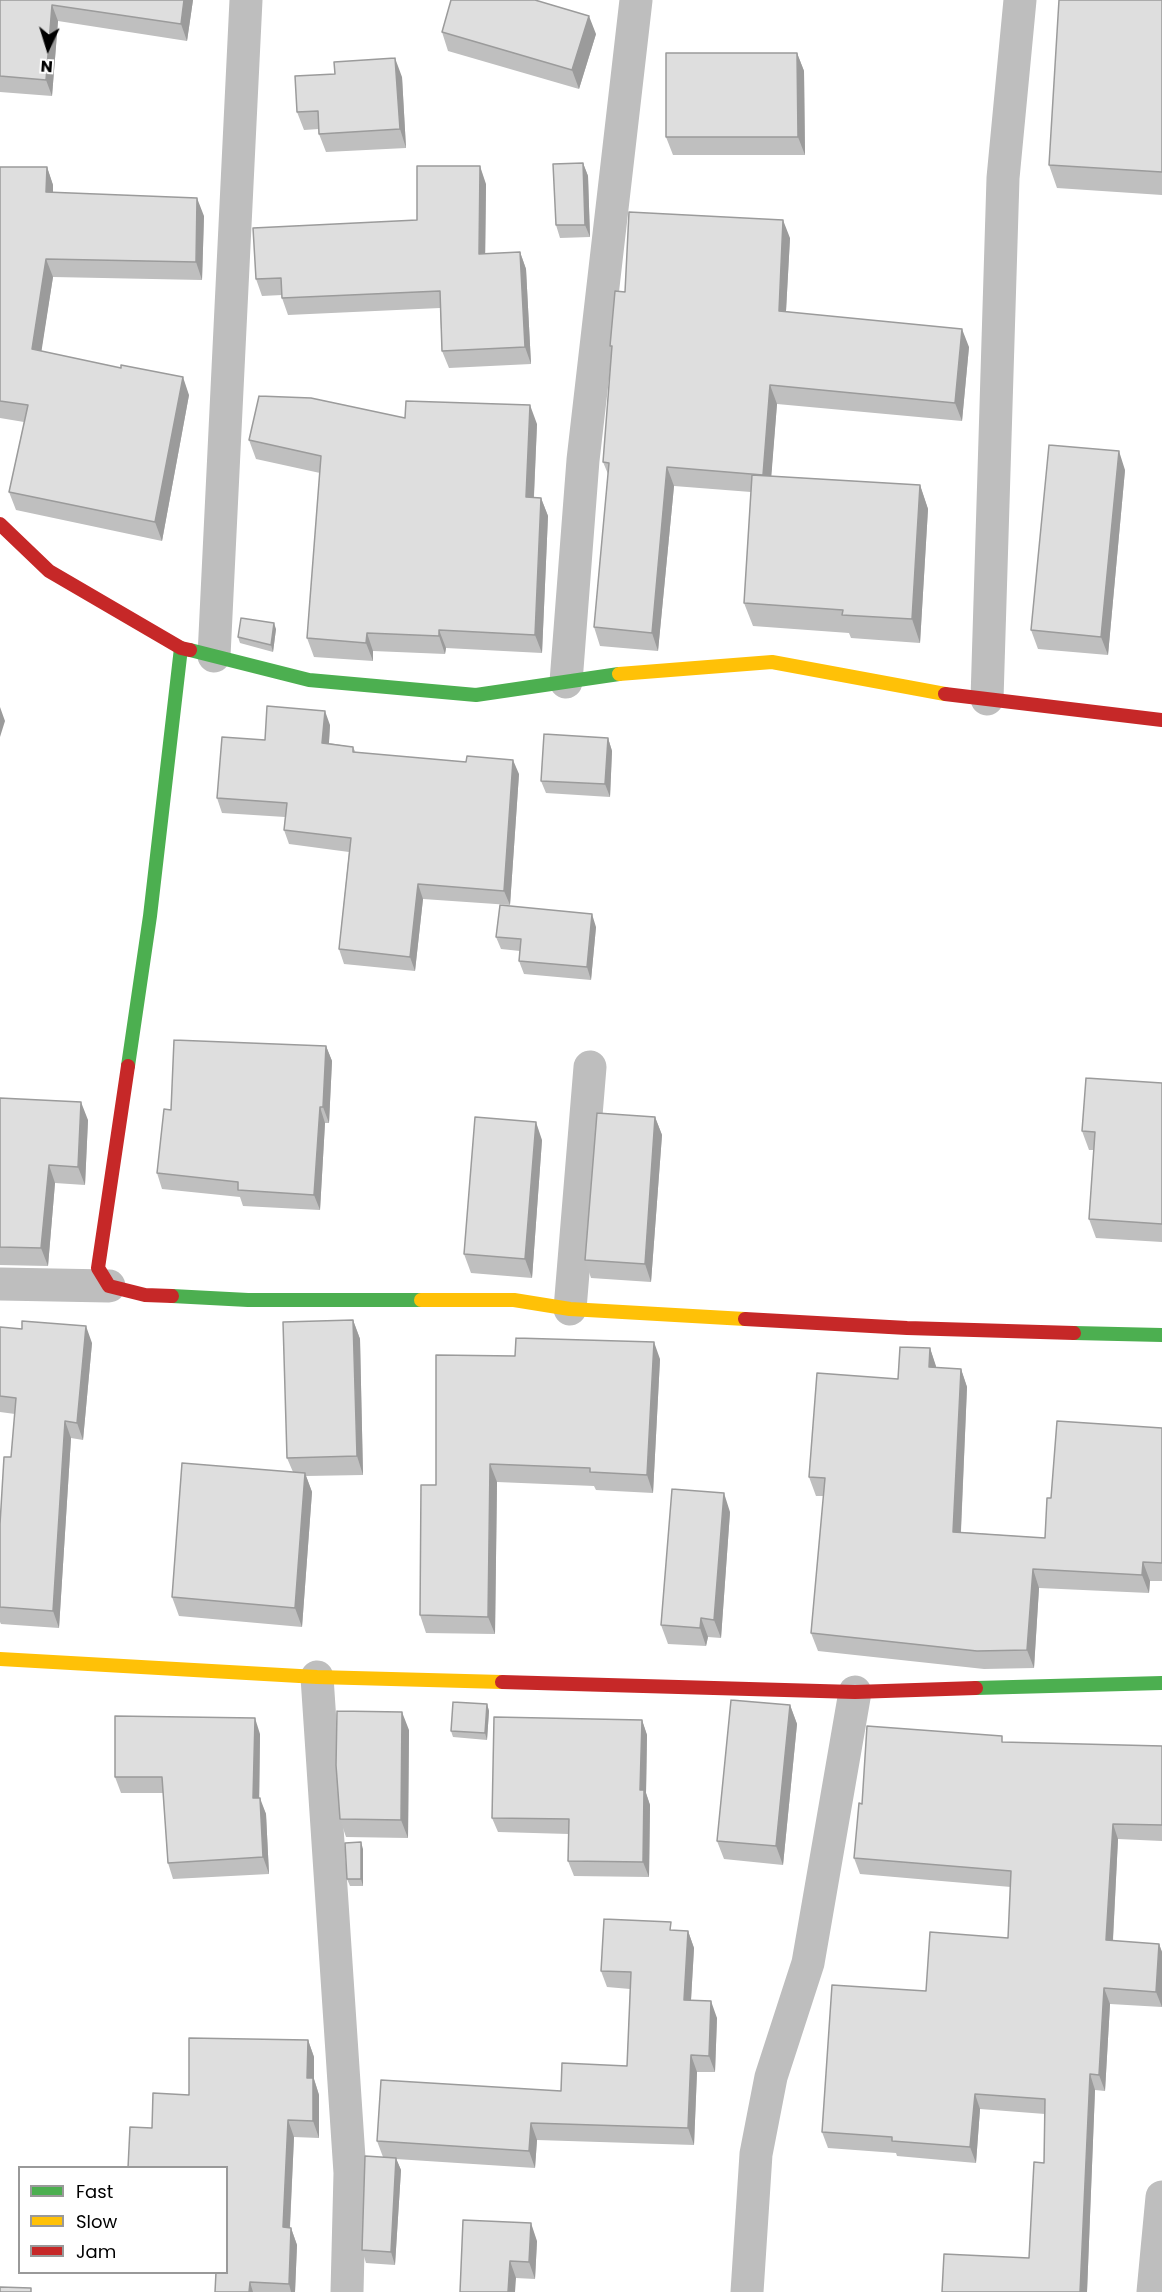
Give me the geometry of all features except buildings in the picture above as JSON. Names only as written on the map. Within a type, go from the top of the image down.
[{"type":"street","points":[[214,656],[246,0]]},
{"type":"street","points":[[566,682],[583,460],[636,0]]},
{"type":"street","points":[[987,699],[1003,178],[1020,0]]},
{"type":"street","points":[[0,524],[49,571],[181,648],[309,680],[476,695],[642,671],[772,662],[932,692],[1162,720]]},
{"type":"street","points":[[109,1286],[98,1268],[150,916],[181,648]]},
{"type":"street","points":[[570,1309],[590,1067]]},
{"type":"street","points":[[0,1284],[109,1286],[145,1295],[248,1300],[514,1300],[570,1309],[907,1328],[1162,1335]]},
{"type":"street","points":[[0,1659],[317,1677],[855,1692],[1162,1683]]},
{"type":"street","points":[[317,1677],[350,2174],[346,2292]]},
{"type":"street","points":[[747,2292],[756,2154],[771,2077],[808,1963],[855,1692]]},
{"type":"street","points":[[1153,2292],[1162,2197]]},
{"type":"traffic: fast","points":[[128,1066],[150,916],[181,648]]},
{"type":"traffic: fast","points":[[190,650],[309,680],[476,695],[619,674]]},
{"type":"traffic: fast","points":[[172,1296],[248,1300],[421,1300]]},
{"type":"traffic: fast","points":[[1074,1333],[1162,1335]]},
{"type":"traffic: fast","points":[[976,1688],[1162,1683]]},
{"type":"traffic: slow","points":[[619,674],[772,662],[945,694]]},
{"type":"traffic: slow","points":[[421,1300],[514,1300],[570,1309],[745,1319]]},
{"type":"traffic: slow","points":[[0,1659],[317,1677],[502,1682]]},
{"type":"traffic: jam","points":[[0,524],[49,571],[181,648],[190,650]]},
{"type":"traffic: jam","points":[[945,694],[1162,720]]},
{"type":"traffic: jam","points":[[128,1066],[98,1268],[109,1286],[145,1295],[172,1296]]},
{"type":"traffic: jam","points":[[745,1319],[907,1328],[1074,1333]]},
{"type":"traffic: jam","points":[[502,1682],[855,1692],[976,1688]]}]
